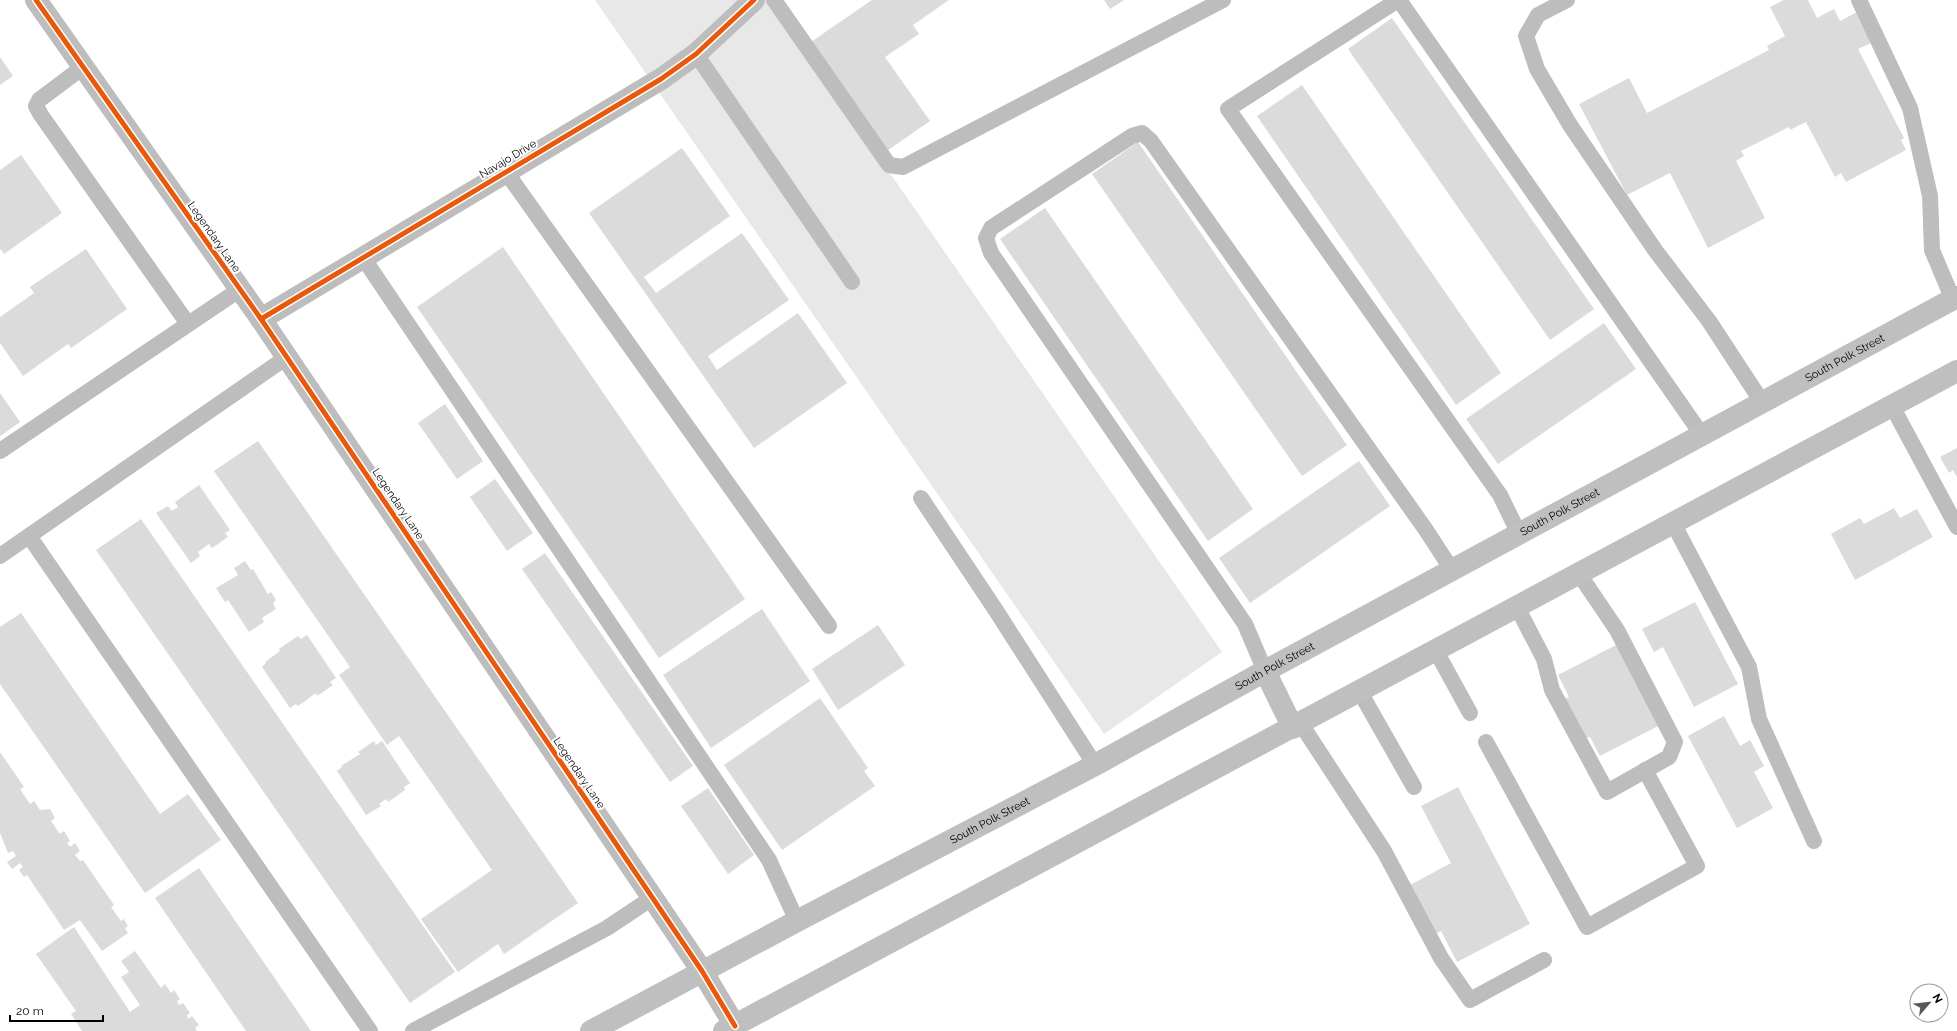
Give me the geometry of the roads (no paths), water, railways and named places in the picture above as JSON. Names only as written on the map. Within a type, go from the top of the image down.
[{"type":"main road","name":"South Polk Street","points":[[591,1031],[702,971],[1095,765],[1265,671],[1762,402],[1956,302]]},
{"type":"main road","points":[[732,1029],[1957,371]]},
{"type":"main road","points":[[1265,671],[1297,726]]},
{"type":"street","name":"Legendary Lane","points":[[36,0],[239,290],[262,319],[702,971],[732,1029]]},
{"type":"street","name":"Navajo Drive","points":[[262,319],[661,79],[696,54],[754,0]]},
{"type":"lane","points":[[774,0],[889,165],[903,167],[1223,0]]},
{"type":"lane","points":[[1519,534],[1500,494],[1228,109],[1398,0],[1702,435]]},
{"type":"lane","points":[[1567,0],[1538,15],[1526,36],[1537,69],[1570,125],[1655,250],[1709,321],[1762,402]]},
{"type":"lane","points":[[1859,0],[1910,108],[1930,196],[1932,250],[1956,302]]},
{"type":"lane","points":[[696,54],[852,282]]},
{"type":"lane","points":[[83,67],[39,100],[36,106],[41,116],[188,324]]},
{"type":"lane","points":[[1265,671],[1245,624],[991,253],[986,238],[991,228],[1132,136],[1142,133],[1151,141],[1426,530],[1452,570]]},
{"type":"lane","points":[[506,172],[829,626]]},
{"type":"lane","points":[[364,259],[769,860],[797,921]]},
{"type":"lane","points":[[0,451],[239,290]]},
{"type":"lane","points":[[0,556],[287,358]]},
{"type":"lane","points":[[1892,406],[1957,527]]},
{"type":"lane","points":[[921,498],[995,608],[1095,765]]},
{"type":"lane","points":[[1673,523],[1749,667],[1759,719],[1814,841]]},
{"type":"lane","points":[[29,536],[370,1031]]},
{"type":"lane","points":[[1517,607],[1544,659],[1552,690],[1607,792],[1669,757],[1675,742],[1617,630],[1579,574]]},
{"type":"lane","points":[[1436,651],[1470,713]]},
{"type":"lane","points":[[1360,692],[1414,787]]},
{"type":"lane","points":[[1297,726],[1384,852],[1441,958],[1470,1000],[1544,960]]},
{"type":"lane","points":[[1486,742],[1587,927],[1697,866],[1645,770]]},
{"type":"lane","points":[[414,1031],[607,928],[652,898]]}]
